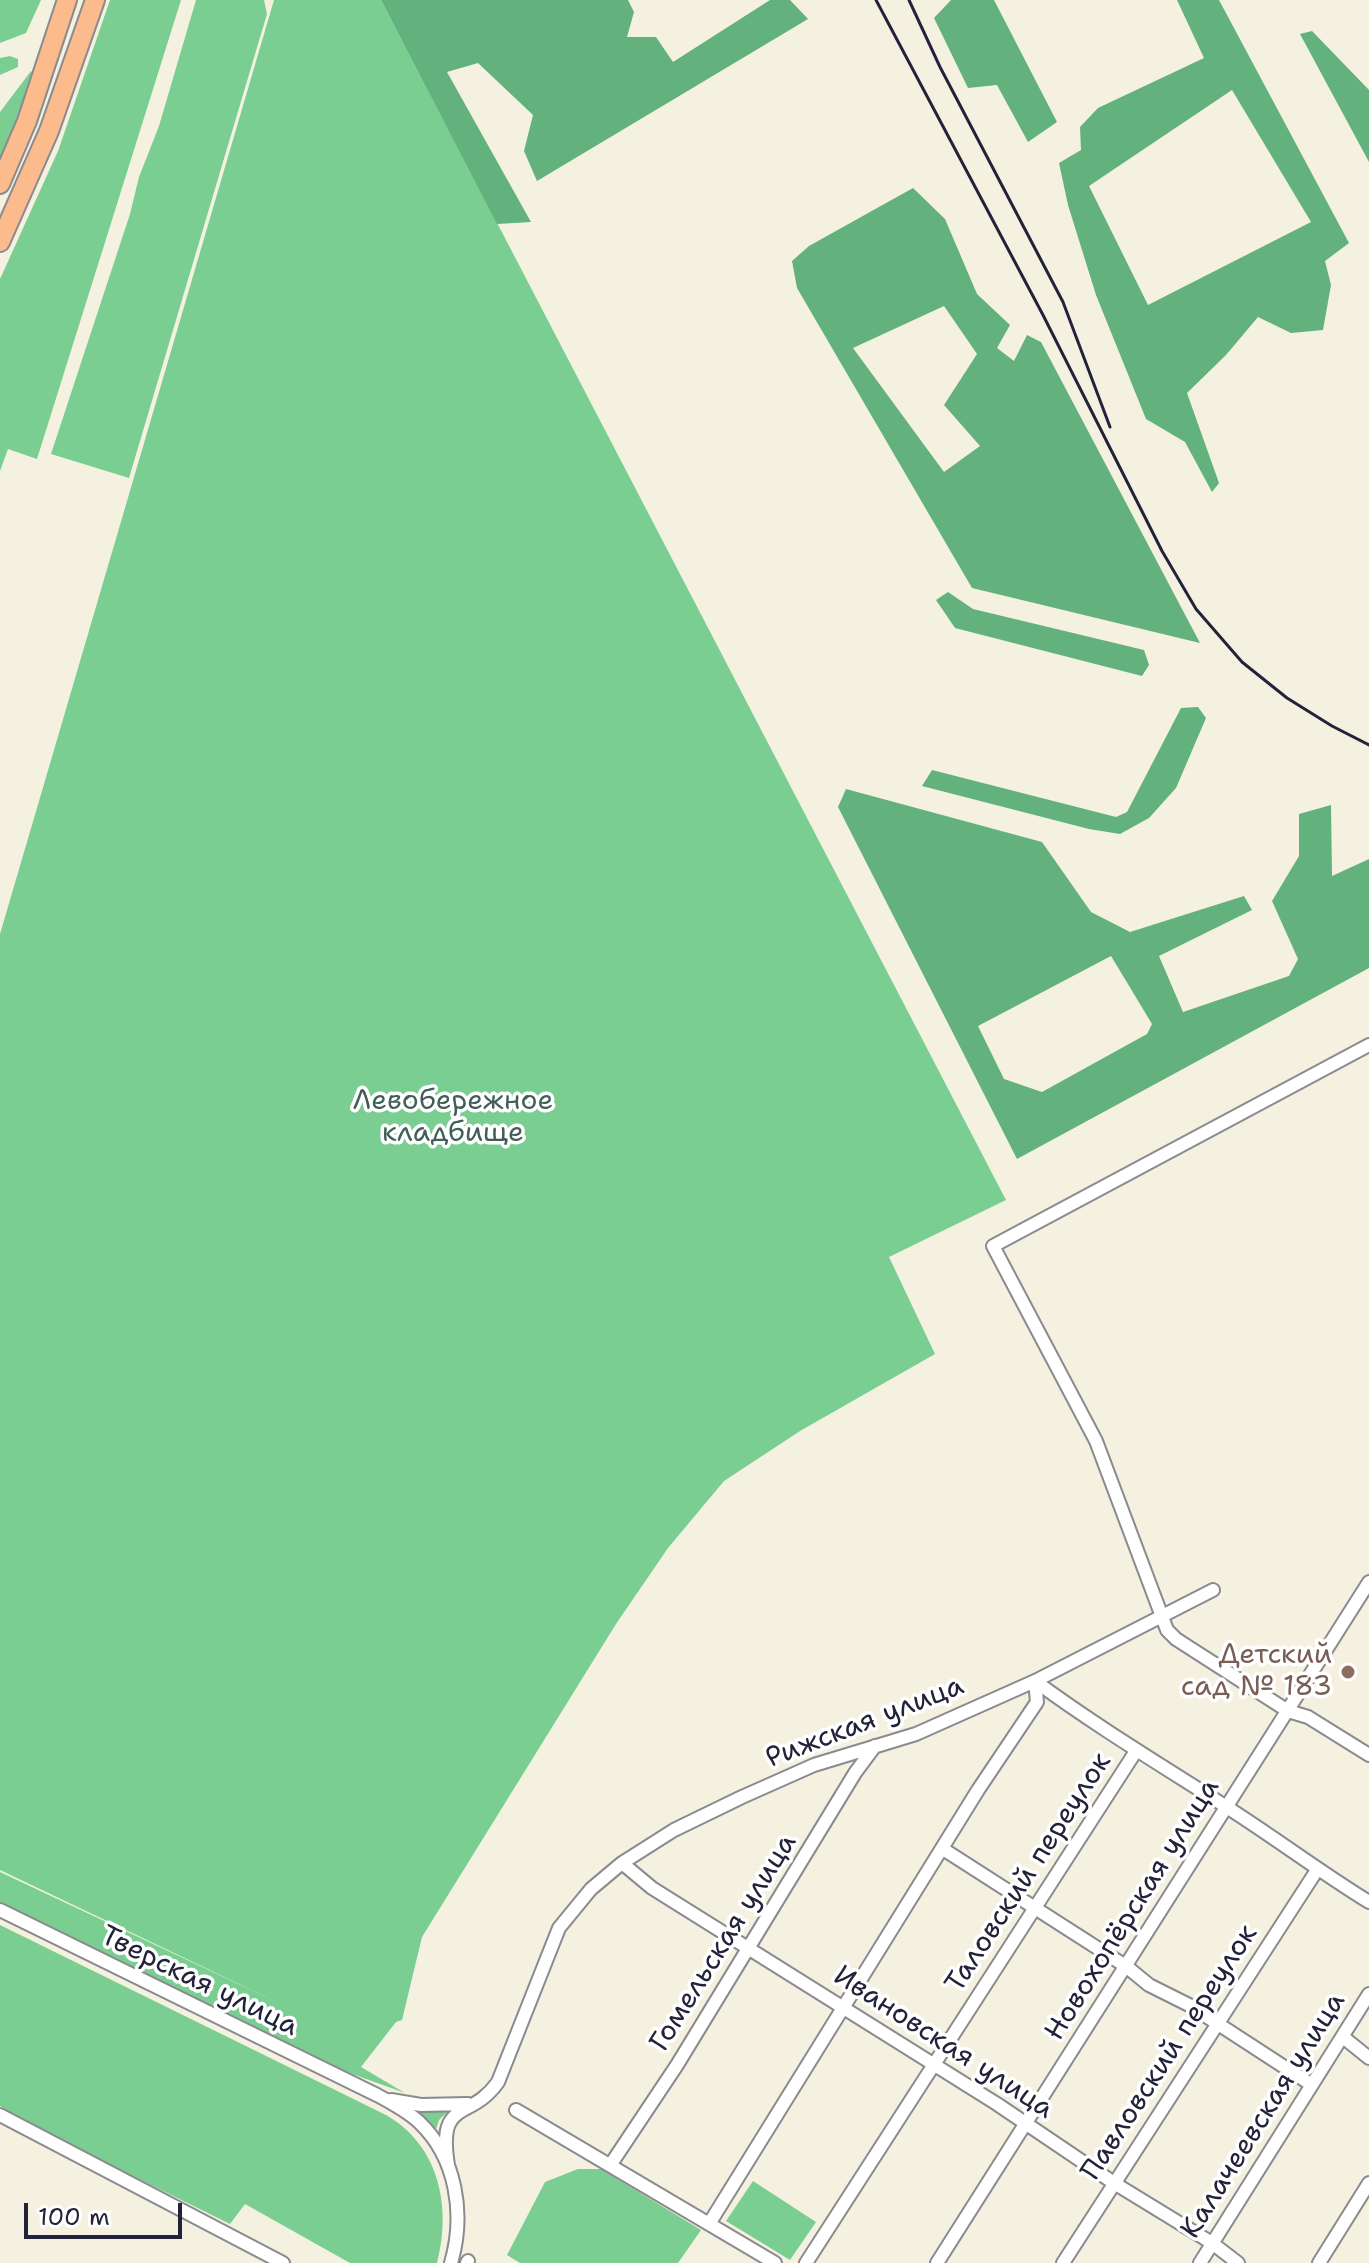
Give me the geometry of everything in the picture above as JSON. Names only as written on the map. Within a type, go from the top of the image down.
[{"type":"highway","points":[[0,184],[27,121],[67,0]]},
{"type":"highway","points":[[0,242],[49,131],[95,0]]},
{"type":"street","points":[[1369,1045],[993,1246],[1096,1441],[1152,1586],[1161,1619],[1176,1639],[1288,1711],[1308,1717],[1369,1755]]},
{"type":"street","name":"Новохопёрская улица","points":[[937,2263],[1369,1582]]},
{"type":"street","name":"Рижская улица","points":[[448,2165],[447,2124],[469,2104],[484,2097],[498,2082],[559,1928],[591,1889],[622,1863],[674,1830],[742,1797],[814,1765],[916,1734],[1035,1681],[1213,1590]]},
{"type":"street","points":[[1035,1681],[1092,1723],[1227,1807],[1369,1902]]},
{"type":"street","points":[[709,2224],[978,1790],[1037,1702],[1035,1681]]},
{"type":"street","name":"Гомельская улица","points":[[611,2164],[677,2065],[855,1773],[875,1746]]},
{"type":"street","name":"Таловский переулок","points":[[806,2263],[1136,1751]]},
{"type":"street","points":[[943,1849],[1127,1967],[1149,1985],[1189,2005],[1312,2085]]},
{"type":"street","name":"Ивановская улица","points":[[622,1863],[652,1888],[746,1949],[843,2006],[1114,2183],[1212,2243],[1238,2263]]},
{"type":"street","name":"Павловский переулок","points":[[1063,2263],[1317,1870]]},
{"type":"street","name":"Тверская улица","points":[[0,1910],[377,2095]]},
{"type":"street","name":"Калачеевская улица","points":[[1200,2263],[1369,1994]]},
{"type":"street","points":[[1343,2037],[1369,2058]]},
{"type":"street","points":[[377,2095],[421,2105],[469,2104]]},
{"type":"street","points":[[377,2095],[421,2124],[448,2165],[458,2214],[451,2263]]},
{"type":"street","points":[[516,2110],[775,2263]]},
{"type":"street","points":[[0,2115],[283,2263]]},
{"type":"street","points":[[1319,2263],[1369,2183]]},
{"type":"green space","points":[[0,0],[41,0],[26,33],[0,43]]},
{"type":"green space","points":[[110,0],[181,0],[37,459],[8,449],[0,471],[0,279],[58,151]]},
{"type":"green space","points":[[196,0],[264,0],[267,14],[129,478],[51,454],[130,214],[139,177],[159,126]]},
{"type":"green space","name":"Левобережное кладбище","points":[[274,0],[381,0],[1006,1200],[889,1257],[935,1354],[800,1431],[724,1481],[668,1548],[616,1624],[422,1937],[402,2020],[396,2022],[361,2067],[405,2093],[316,2061],[0,1905],[0,1872],[281,2004],[0,1870],[0,934]]},
{"type":"green space","points":[[381,0],[628,0],[634,12],[627,37],[656,37],[673,62],[770,0],[790,0],[808,19],[537,181],[524,151],[533,115],[478,63],[447,72],[531,222],[497,224]]},
{"type":"green space","points":[[951,0],[994,0],[1057,122],[1028,142],[997,85],[968,88],[934,18]]},
{"type":"green space","points":[[1177,0],[1219,0],[1349,243],[1325,261],[1331,285],[1323,330],[1291,333],[1258,317],[1226,355],[1187,393],[1219,483],[1212,492],[1185,442],[1146,419],[1096,295],[1068,205],[1059,163],[1081,150],[1080,127],[1098,108],[1204,58]],"holes":[[[1232,90],[1311,222],[1148,305],[1089,186]]]},
{"type":"green space","points":[[1312,31],[1369,90],[1369,162],[1300,34]]},
{"type":"green space","points":[[10,56],[18,59],[18,67],[0,75],[0,58]]},
{"type":"green space","points":[[31,71],[33,74],[0,163],[0,112]]},
{"type":"green space","points":[[913,188],[945,219],[977,294],[1010,325],[997,348],[1014,361],[1027,335],[1041,342],[1200,643],[972,588],[797,288],[792,261],[809,246]],"holes":[[[944,306],[977,354],[944,405],[980,446],[944,472],[853,348]]]},
{"type":"green space","points":[[948,592],[973,609],[1144,650],[1149,665],[1142,676],[955,628],[936,600]]},
{"type":"green space","points":[[1198,707],[1206,718],[1176,788],[1149,818],[1120,834],[1089,829],[922,786],[932,770],[1116,817],[1127,812],[1181,708]]},
{"type":"green space","points":[[846,789],[1042,842],[1091,912],[1130,932],[1244,896],[1252,910],[1159,956],[1183,1012],[1289,976],[1298,959],[1272,901],[1299,856],[1299,814],[1331,805],[1332,876],[1369,859],[1369,968],[1017,1159],[838,807]],"holes":[[[1111,956],[1152,1024],[1147,1034],[1042,1092],[1004,1079],[978,1026]]]},
{"type":"green space","points":[[0,1925],[386,2115],[404,2128],[429,2160],[437,2179],[443,2220],[437,2263],[350,2263],[245,2204],[230,2224],[76,2148],[0,2106]]},
{"type":"green space","points":[[410,2108],[449,2110],[439,2120],[435,2132]]},
{"type":"green space","points":[[578,2169],[601,2169],[701,2230],[678,2263],[520,2263],[507,2255],[545,2182]]},
{"type":"green space","points":[[753,2181],[816,2222],[790,2260],[726,2221]]},
{"type":"railway","points":[[876,0],[1043,315],[1162,551],[1196,609],[1242,662],[1287,698],[1369,745]]},
{"type":"railway","points":[[909,0],[940,67],[1063,302],[1110,427]]},
{"type":"place","name":"Детский сад № 183","points":[[1348,1672]]}]
